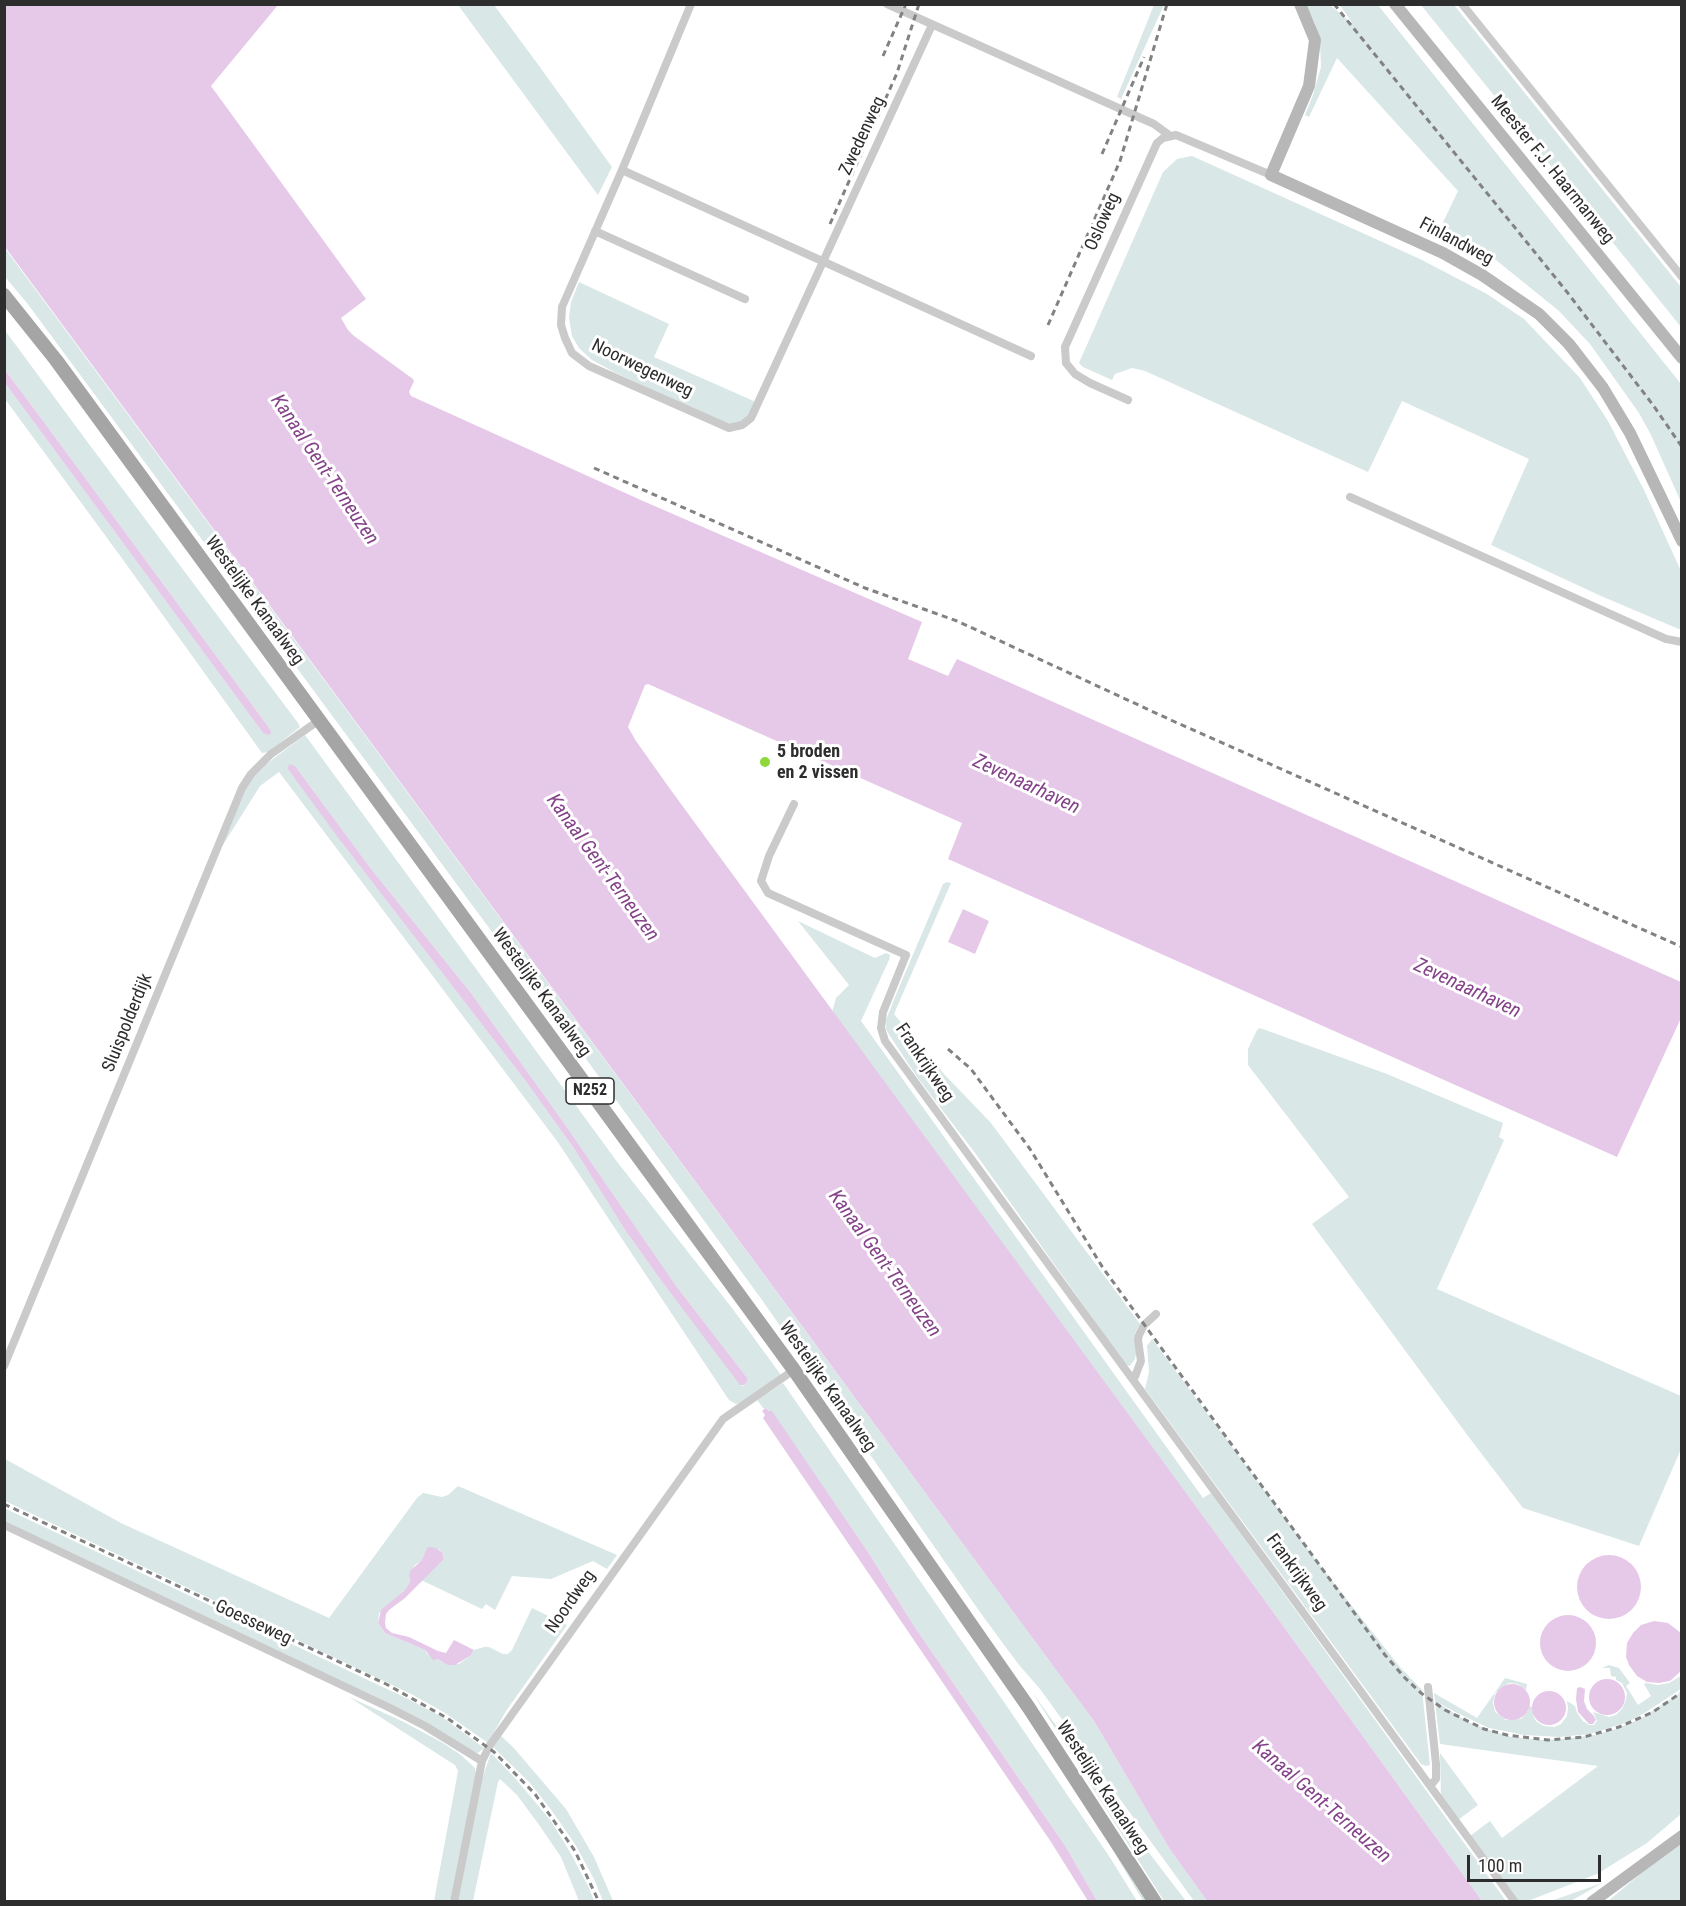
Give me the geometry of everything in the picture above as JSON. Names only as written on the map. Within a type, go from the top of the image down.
[{"type":"main road","name":"Westelijke Kanaalweg","points":[[4,295],[56,360],[794,1370],[1029,1708],[1155,1902]]},
{"type":"street","name":"Noorwegenweg","points":[[691,4],[562,307],[561,325],[572,352],[590,366],[729,428],[742,425],[751,418],[823,260]]},
{"type":"street","points":[[887,4],[1154,124],[1169,135],[1191,140],[1271,175],[1309,86],[1315,40],[1300,4]]},
{"type":"street","name":"Meester F.J. Haarmanweg","points":[[1395,4],[1682,358]]},
{"type":"street","name":"Meester F.J. Haarmanweg","points":[[1462,4],[1682,277]]},
{"type":"street","name":"Zwedenweg","points":[[823,260],[932,25]]},
{"type":"street","name":"Osloweg","points":[[1128,400],[1075,374],[1066,363],[1065,347],[1154,149],[1162,138],[1169,135]]},
{"type":"street","points":[[622,170],[1031,356]]},
{"type":"street","name":"Finlandweg","points":[[1271,175],[1443,254],[1482,275],[1539,314],[1569,344],[1603,388],[1630,433],[1682,541]]},
{"type":"street","points":[[594,231],[745,299]]},
{"type":"street","points":[[1350,497],[1666,639],[1682,642]]},
{"type":"street","name":"Sluispolderdijk","points":[[4,1366],[242,788],[251,774],[271,754],[318,721]]},
{"type":"street","name":"Frankrijkweg","points":[[794,804],[769,856],[761,881],[768,893],[906,956],[883,1012],[881,1028],[885,1041],[1515,1902]]},
{"type":"street","points":[[1134,1379],[1141,1361],[1139,1335],[1144,1325],[1156,1314]]},
{"type":"street","name":"Noordweg","points":[[454,1902],[482,1761],[496,1736],[723,1419],[794,1370]]},
{"type":"street","name":"Goesseweg","points":[[4,1525],[390,1708],[482,1761]]},
{"type":"street","points":[[1428,1687],[1436,1764],[1436,1779],[1431,1785]]},
{"type":"street","points":[[1592,1902],[1682,1836]]},
{"type":"shaded area","points":[[458,5],[494,5],[537,63],[612,167],[598,195]]},
{"type":"shaded area","points":[[1154,5],[1164,5],[1121,99],[1117,97]]},
{"type":"shaded area","points":[[1306,5],[1330,5],[1353,24],[1340,5],[1378,5],[1681,384],[1681,502],[1639,413],[1590,344],[1559,311],[1491,256],[1438,233],[1458,191],[1337,58],[1309,117],[1305,115],[1321,67],[1320,43],[1315,23]]},
{"type":"shaded area","points":[[1421,5],[1454,5],[1681,287],[1681,327]]},
{"type":"shaded area","points":[[1192,156],[1420,259],[1487,294],[1524,319],[1580,378],[1608,421],[1644,490],[1681,571],[1681,630],[1491,545],[1529,459],[1402,401],[1368,472],[1145,371],[1132,368],[1115,374],[1112,380],[1083,367],[1079,363],[1163,172],[1177,159]]},
{"type":"shaded area","points":[[4,247],[1094,1721],[1169,1848],[1207,1901],[1194,1901],[1040,1689],[1019,1665],[762,1300],[589,1063],[27,303],[5,277]]},
{"type":"shaded area","points":[[579,282],[669,324],[654,357],[756,402],[751,415],[734,425],[719,421],[592,360],[579,348],[572,336],[569,318],[571,302]]},
{"type":"shaded area","points":[[4,329],[298,723],[300,727],[268,752],[262,753],[5,399],[5,383],[263,733],[270,729],[5,370]]},
{"type":"shaded area","points":[[305,735],[618,1163],[732,1308],[781,1375],[741,1403],[736,1404],[729,1400],[557,1141],[279,772],[260,786],[221,848],[249,781],[265,765]],"holes":[[[295,766],[372,870],[471,993],[677,1287],[748,1379],[745,1385],[742,1386],[657,1275],[625,1230],[575,1150],[527,1083],[342,843]]]},
{"type":"shaded area","points":[[951,883],[894,1014],[944,1074],[991,1123],[1140,1324],[1135,1333],[1137,1350],[1135,1359],[1130,1366],[1126,1365],[975,1153],[917,1077],[886,1029],[886,1020],[895,997],[943,884]]},
{"type":"shaded area","points":[[798,921],[875,958],[886,953],[890,955],[861,1021],[1203,1498],[1211,1493],[1506,1901],[1482,1901],[1255,1587],[832,1012],[836,998],[849,985]]},
{"type":"shaded area","points":[[1260,1028],[1387,1074],[1503,1123],[1499,1137],[1504,1140],[1437,1289],[1681,1396],[1681,1449],[1639,1546],[1523,1508],[1312,1224],[1349,1197],[1248,1065],[1248,1049]]},
{"type":"shaded area","points":[[1152,1339],[1315,1559],[1399,1666],[1422,1690],[1430,1765],[1421,1764],[1145,1389],[1149,1372],[1147,1346]]},
{"type":"shaded area","points":[[783,1383],[1006,1705],[1137,1901],[1097,1901],[1066,1847],[912,1623],[870,1555],[772,1412],[764,1409],[757,1400]]},
{"type":"shaded area","points":[[5,1459],[121,1523],[329,1618],[423,1493],[442,1497],[458,1486],[617,1555],[607,1569],[593,1561],[551,1579],[512,1576],[495,1610],[486,1604],[482,1609],[421,1580],[444,1559],[439,1549],[415,1565],[409,1575],[410,1582],[404,1591],[379,1613],[378,1623],[385,1633],[425,1650],[427,1654],[442,1662],[459,1664],[474,1650],[484,1647],[508,1654],[532,1608],[567,1625],[506,1711],[488,1743],[445,1713],[413,1695],[5,1501]]},
{"type":"shaded area","points":[[4,1508],[406,1698],[442,1717],[484,1748],[478,1753],[472,1751],[5,1522]]},
{"type":"shaded area","points":[[1609,1665],[1619,1668],[1630,1683],[1626,1686],[1638,1705],[1651,1696],[1644,1684],[1646,1683],[1658,1685],[1669,1683],[1681,1676],[1681,1689],[1628,1722],[1590,1734],[1559,1737],[1524,1735],[1489,1728],[1435,1701],[1468,1722],[1489,1730],[1512,1737],[1539,1740],[1594,1735],[1616,1729],[1640,1719],[1681,1692],[1681,1814],[1647,1843],[1597,1874],[1528,1901],[1519,1901],[1470,1836],[1490,1821],[1502,1838],[1598,1766],[1440,1744],[1434,1693],[1477,1718],[1505,1678],[1527,1684],[1526,1690],[1518,1684],[1509,1683],[1495,1693],[1493,1703],[1495,1712],[1506,1720],[1521,1719],[1529,1706],[1532,1707],[1537,1722],[1544,1726],[1554,1727],[1561,1724],[1567,1716],[1567,1701],[1575,1706],[1583,1721],[1594,1725],[1597,1721],[1593,1712],[1609,1717],[1616,1715],[1626,1700],[1627,1693],[1622,1683],[1616,1680],[1616,1677],[1611,1676],[1610,1668],[1602,1668]]},
{"type":"shaded area","points":[[1032,1692],[1133,1832],[1186,1901],[1164,1901]]},
{"type":"shaded area","points":[[349,1697],[443,1743],[475,1768],[476,1775],[451,1901],[434,1901],[458,1771],[455,1765]]},
{"type":"shaded area","points":[[500,1735],[566,1809],[594,1857],[613,1901],[603,1901],[575,1844],[552,1811],[530,1783],[493,1747]]},
{"type":"shaded area","points":[[491,1753],[551,1821],[570,1852],[594,1901],[579,1901],[561,1857],[517,1795],[500,1779],[473,1901],[456,1902],[480,1785]]},
{"type":"shaded area","points":[[1440,1753],[1478,1805],[1458,1820],[1441,1797]]},
{"type":"shaded area","points":[[1681,1842],[1681,1901],[1607,1902],[1645,1870]]},
{"type":"shaded area","points":[[1111,1847],[1148,1901],[1143,1901]]},
{"type":"shaded area","points":[[1602,1883],[1571,1901],[1551,1901]]},
{"type":"water","points":[[4,5],[278,5],[211,86],[366,299],[341,318],[348,330],[413,379],[409,392],[411,396],[643,501],[922,622],[908,659],[948,676],[957,659],[1681,982],[1681,1018],[1617,1157],[948,859],[962,823],[648,684],[645,685],[628,727],[673,793],[1255,1587],[1482,1901],[1207,1901],[1169,1848],[1094,1721],[5,247]]},
{"type":"water","points":[[5,370],[270,729],[269,735],[263,733],[5,383]]},
{"type":"water","points":[[289,764],[295,766],[372,870],[471,993],[677,1287],[748,1379],[745,1385],[740,1385],[657,1275],[625,1230],[575,1150],[527,1083],[342,843],[288,769]]},
{"type":"water","points":[[963,909],[989,921],[975,954],[948,942]]},
{"type":"water","points":[[766,1408],[772,1411],[870,1555],[912,1623],[1066,1847],[1097,1901],[1088,1901],[1051,1842],[763,1418],[765,1415],[762,1411]]},
{"type":"water","points":[[427,1548],[442,1552],[444,1559],[405,1598],[389,1610],[386,1614],[386,1628],[392,1633],[409,1637],[446,1653],[454,1640],[474,1650],[470,1656],[455,1665],[448,1665],[437,1659],[433,1660],[425,1650],[385,1633],[378,1623],[381,1610],[404,1591],[410,1582],[411,1570],[422,1560]]},
{"type":"water","points":[[1609,1555],[1627,1561],[1635,1569],[1641,1587],[1635,1605],[1627,1613],[1609,1619],[1591,1613],[1583,1605],[1577,1587],[1583,1569],[1591,1561]]},
{"type":"water","points":[[1562,1615],[1574,1615],[1588,1623],[1596,1637],[1594,1654],[1588,1663],[1574,1671],[1562,1671],[1545,1659],[1540,1649],[1540,1637],[1552,1620]]},
{"type":"water","points":[[1654,1621],[1668,1623],[1681,1633],[1681,1671],[1670,1681],[1659,1683],[1647,1682],[1637,1676],[1626,1657],[1627,1643],[1633,1633],[1641,1625]]},
{"type":"water","points":[[1607,1679],[1620,1684],[1625,1697],[1620,1710],[1607,1715],[1594,1710],[1589,1697],[1594,1684]]},
{"type":"water","points":[[1512,1684],[1524,1690],[1530,1702],[1524,1714],[1512,1720],[1500,1714],[1494,1702],[1500,1690]]},
{"type":"water","points":[[1577,1688],[1585,1689],[1584,1701],[1596,1720],[1593,1724],[1589,1724],[1578,1712],[1576,1699]]},
{"type":"water","points":[[1549,1691],[1561,1696],[1566,1708],[1561,1720],[1549,1725],[1537,1720],[1532,1708],[1537,1696]]},
{"type":"railway","points":[[883,56],[906,4]]},
{"type":"railway","points":[[830,224],[897,73],[919,4]]},
{"type":"railway","points":[[1048,325],[1120,161],[1167,4]]},
{"type":"railway","points":[[1334,4],[1567,292],[1682,447]]},
{"type":"railway","points":[[1102,154],[1144,57]]},
{"type":"railway","points":[[594,468],[865,588],[957,621],[1173,721],[1682,947]]},
{"type":"railway","points":[[948,1049],[971,1069],[1030,1149],[1103,1268],[1385,1655],[1421,1693],[1445,1710],[1484,1729],[1507,1735],[1548,1740],[1584,1737],[1619,1727],[1653,1712],[1682,1692]]},
{"type":"railway","points":[[4,1504],[386,1684],[447,1718],[494,1752],[535,1794],[575,1851],[599,1902]]},
{"type":"place","name":"5 broden en 2 vissen","points":[[765,762]]},
{"type":"water label","name":"Kanaal Gent-Terneuzen","points":[[324,470]]},
{"type":"water label","name":"Zevenaarhaven","points":[[1026,785]]},
{"type":"water label","name":"Kanaal Gent-Terneuzen","points":[[602,868]]},
{"type":"water label","name":"Zevenaarhaven","points":[[1467,989]]},
{"type":"water label","name":"Kanaal Gent-Terneuzen","points":[[884,1264]]},
{"type":"water label","name":"Kanaal Gent-Terneuzen","points":[[1321,1802]]}]
